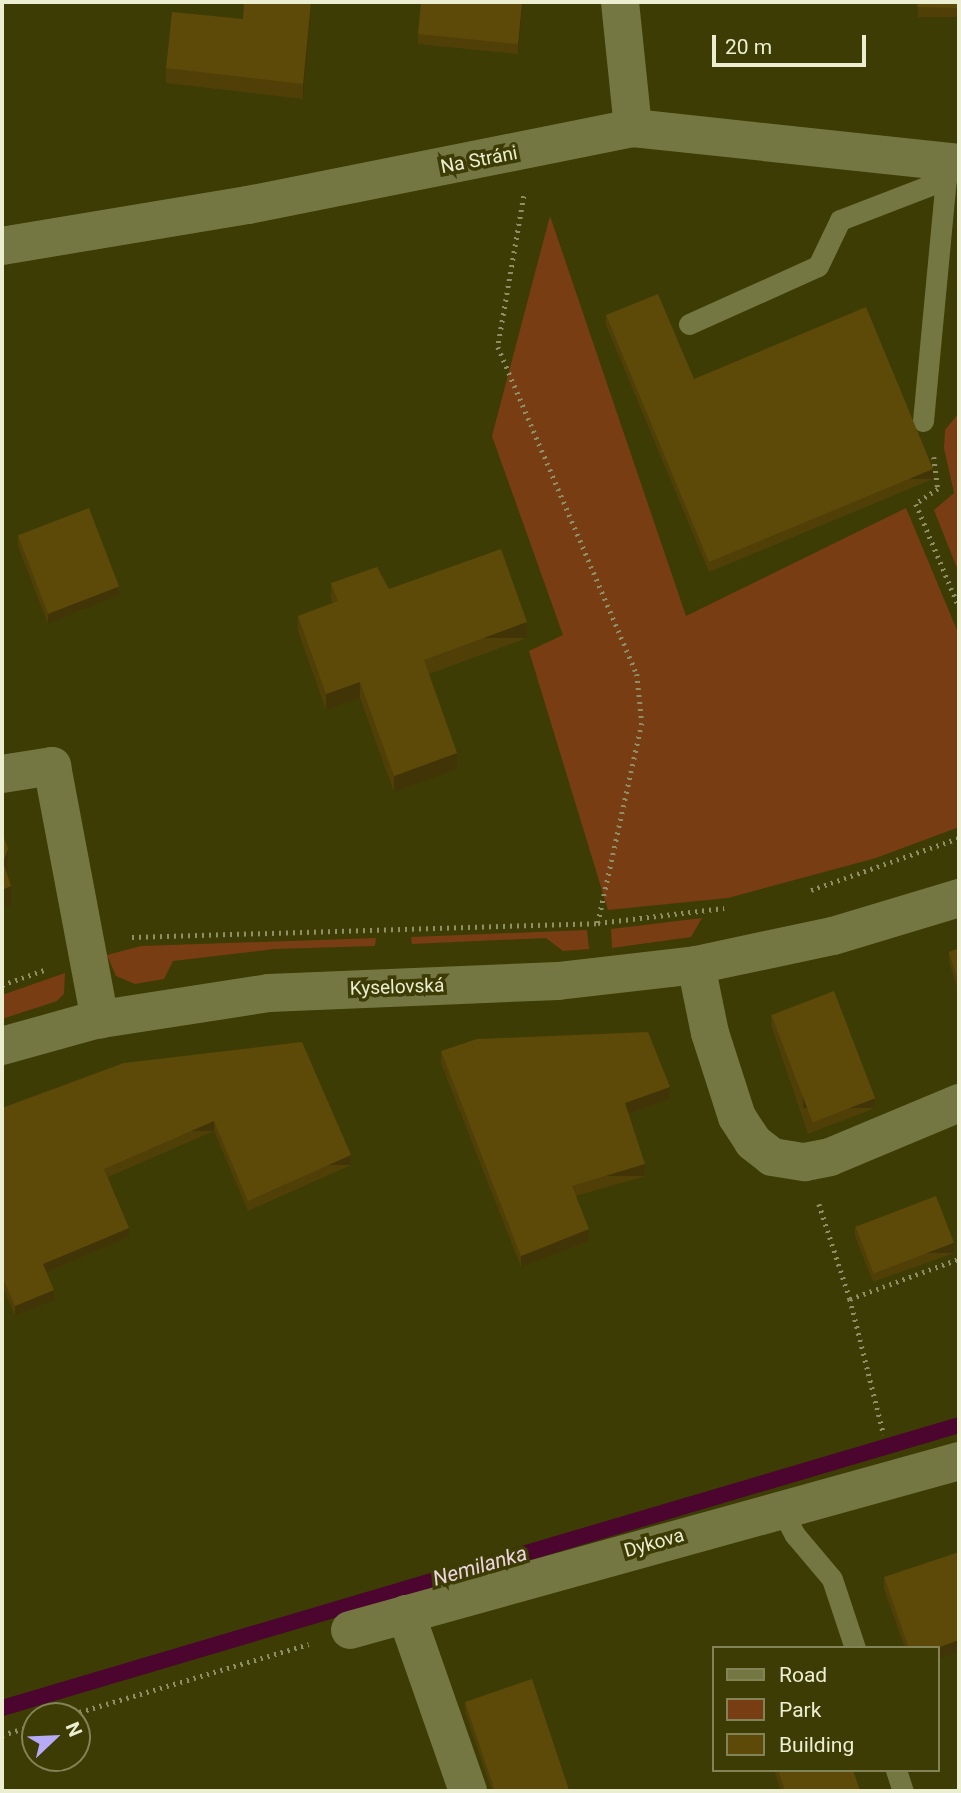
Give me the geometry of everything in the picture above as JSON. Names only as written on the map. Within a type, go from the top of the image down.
[{"type":"street","points":[[620,2],[633,128]]},
{"type":"street","name":"Na Stráni","points":[[2,246],[248,205],[633,128],[951,168]]},
{"type":"street","points":[[2,774],[52,766],[100,1019]]},
{"type":"street","name":"Kyselovská","points":[[2,1046],[100,1019],[269,993],[558,981],[696,965],[833,936],[959,898]]},
{"type":"street","points":[[696,965],[710,1033],[744,1131],[772,1157],[805,1162],[830,1157],[959,1103]]},
{"type":"street","name":"Dykova","points":[[350,1630],[780,1507],[959,1461]]},
{"type":"street","points":[[406,1614],[468,1791]]},
{"type":"lane","points":[[689,324],[818,266],[840,220],[951,168]]},
{"type":"lane","points":[[923,421],[951,168]]},
{"type":"lane","points":[[780,1507],[795,1535],[832,1578],[854,1646]]},
{"type":"lane","points":[[897,1772],[903,1791]]},
{"type":"path","points":[[532,150],[498,347],[637,674],[642,723],[598,923]]},
{"type":"path","points":[[923,421],[938,489],[916,504],[959,607]]},
{"type":"path","points":[[797,893],[959,838]]},
{"type":"path","points":[[127,939],[598,923],[730,907]]},
{"type":"path","points":[[2,985],[49,968]]},
{"type":"path","points":[[805,1162],[850,1299],[884,1437]]},
{"type":"path","points":[[850,1299],[959,1259]]},
{"type":"path","points":[[91,1708],[350,1630]]},
{"type":"path","points":[[2,1735],[21,1729]]},
{"type":"green space","points":[[550,216],[686,616],[906,508],[959,635],[959,827],[876,858],[728,898],[608,910],[529,651],[563,635],[492,436]]},
{"type":"green space","points":[[959,413],[959,573],[934,510],[954,493],[944,448],[945,430]]},
{"type":"green space","points":[[702,918],[691,937],[612,948],[611,929]]},
{"type":"green space","points":[[587,930],[589,949],[563,951],[546,938],[412,944],[411,937]]},
{"type":"green space","points":[[376,938],[375,946],[274,949],[173,961],[164,979],[135,984],[116,976],[107,955],[141,946]]},
{"type":"green space","points":[[65,973],[64,994],[57,1001],[2,1019],[2,995]]},
{"type":"building","points":[[244,2],[311,2],[303,84],[166,68],[172,12],[243,19]]},
{"type":"building","points":[[421,2],[522,2],[518,44],[418,34]]},
{"type":"building","points":[[918,2],[959,2],[959,8],[917,7]]},
{"type":"building","points":[[658,294],[694,379],[866,307],[933,469],[709,562],[606,315]]},
{"type":"building","points":[[89,508],[119,586],[48,614],[18,535]]},
{"type":"building","points":[[501,549],[527,622],[424,660],[457,753],[394,776],[360,682],[326,694],[298,616],[338,601],[331,583],[377,567],[389,589]]},
{"type":"building","points":[[2,832],[8,849],[3,862],[11,886],[2,890]]},
{"type":"building","points":[[959,948],[959,984],[949,952]]},
{"type":"building","points":[[834,991],[875,1098],[813,1122],[771,1015]]},
{"type":"building","points":[[648,1032],[670,1087],[625,1103],[645,1164],[572,1186],[589,1229],[521,1256],[441,1051],[477,1039]]},
{"type":"building","points":[[302,1042],[351,1155],[248,1201],[214,1121],[104,1169],[129,1228],[43,1264],[54,1290],[15,1306],[2,1276],[2,1108],[124,1063]]},
{"type":"building","points":[[936,1196],[954,1243],[874,1273],[856,1227]]},
{"type":"building","points":[[959,1552],[959,1640],[940,1647],[908,1646],[884,1577]]},
{"type":"building","points":[[532,1679],[569,1790],[495,1791],[465,1702]]},
{"type":"building","points":[[779,1772],[854,1772],[860,1791],[785,1791]]},
{"type":"waterway","name":"Nemilanka","points":[[2,1708],[959,1425]]}]
